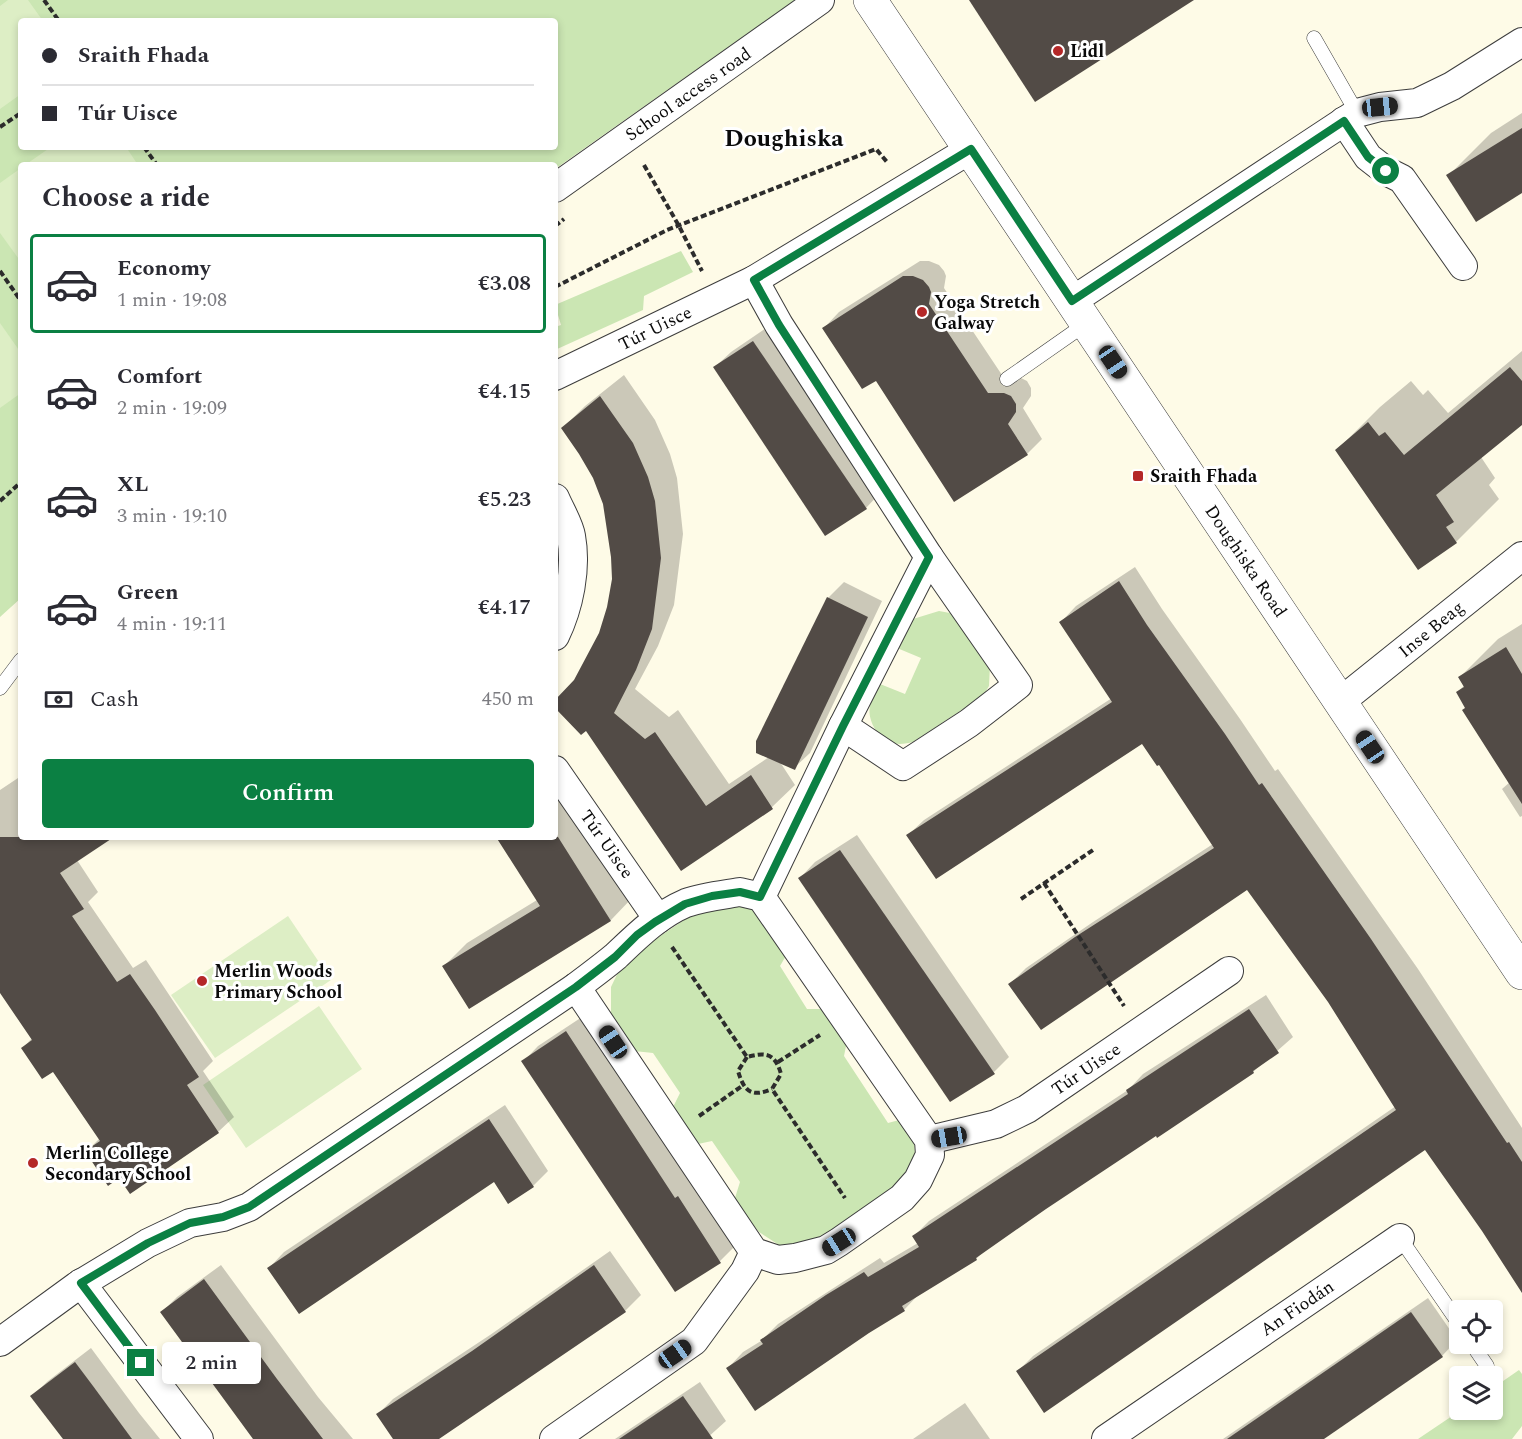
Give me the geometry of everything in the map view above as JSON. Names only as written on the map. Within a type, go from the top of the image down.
[{"type":"street","name":"School access road","points":[[558,186],[820,0]]},
{"type":"street","name":"Doughiska Road","points":[[870,0],[1522,973]]},
{"type":"street","points":[[1079,312],[1350,117],[1380,107],[1417,103],[1452,86],[1522,42]]},
{"type":"street","points":[[1350,117],[1368,157],[1386,171],[1402,179],[1463,266]]},
{"type":"street","name":"Túr Uisce","points":[[558,375],[754,280],[971,149]]},
{"type":"street","points":[[754,280],[779,325],[929,557],[1018,685],[969,723],[891,773],[843,726]]},
{"type":"street","points":[[558,505],[571,535],[573,571],[564,618],[558,630]]},
{"type":"street","name":"Inse Beag","points":[[1340,702],[1522,556]]},
{"type":"street","points":[[760,897],[929,557]]},
{"type":"street","name":"Túr Uisce","points":[[558,774],[658,919]]},
{"type":"street","points":[[0,1342],[81,1283],[148,1243],[190,1223],[223,1217],[249,1207],[576,987],[615,957],[637,935],[658,919],[685,904],[712,896],[740,892],[760,897],[929,1140],[930,1155],[918,1180],[902,1198],[825,1250],[778,1260],[754,1252],[576,987]]},
{"type":"street","name":"Túr Uisce","points":[[929,1140],[996,1124],[1027,1109],[1229,971]]},
{"type":"street","name":"An Fiodán","points":[[1106,1439],[1400,1238]]},
{"type":"street","points":[[554,1439],[694,1341],[745,1271],[754,1252]]},
{"type":"street","points":[[81,1283],[199,1439]]},
{"type":"lane","points":[[1314,38],[1350,117]]},
{"type":"lane","points":[[1007,379],[1079,312]]},
{"type":"lane","points":[[0,688],[18,664]]},
{"type":"lane","name":"An Fiodán","points":[[1400,1238],[1449,1309]]},
{"type":"lane","points":[[1479,1354],[1487,1366]]},
{"type":"path","points":[[44,0],[57,18]]},
{"type":"path","points":[[0,127],[18,115]]},
{"type":"path","points":[[558,286],[679,226],[876,149],[910,187]]},
{"type":"path","points":[[642,163],[679,226],[716,299]]},
{"type":"path","points":[[0,271],[18,297]]},
{"type":"path","points":[[0,501],[18,485]]},
{"type":"path","points":[[1021,899],[1093,850]]},
{"type":"path","points":[[1044,883],[1141,1031]]},
{"type":"path","points":[[665,954],[673,948],[747,1057]]},
{"type":"path","points":[[778,1062],[822,1034],[816,1024]]},
{"type":"path","points":[[758,1054],[771,1056],[778,1062],[781,1074],[772,1089],[760,1094],[750,1092],[742,1086],[738,1071],[747,1057],[758,1054]]},
{"type":"path","points":[[674,1133],[742,1086]]},
{"type":"path","points":[[772,1089],[844,1199],[853,1192]]},
{"type":"path","points":[[699,1116],[705,1125]]},
{"type":"green space","points":[[0,0],[795,0],[558,167],[558,162],[18,162],[18,601],[0,617]]},
{"type":"green space","points":[[8,0],[28,0],[41,18],[18,18],[18,96],[0,109],[0,6]]},
{"type":"green space","points":[[47,150],[128,150],[136,162],[29,162]]},
{"type":"green space","points":[[18,170],[18,258],[0,233],[0,183]]},
{"type":"green space","points":[[681,251],[693,272],[644,296],[643,310],[558,349],[558,326],[561,325],[558,304]]},
{"type":"green space","points":[[0,323],[18,349],[18,395],[0,408]]},
{"type":"green space","points":[[939,611],[950,613],[990,665],[989,686],[983,696],[913,742],[895,744],[889,742],[877,732],[870,716],[870,706],[880,684],[905,694],[921,658],[897,648],[913,619]]},
{"type":"green space","points":[[746,901],[790,949],[780,966],[807,1009],[826,1009],[847,1041],[844,1056],[888,1123],[903,1119],[914,1136],[915,1155],[904,1179],[819,1239],[802,1246],[779,1245],[759,1232],[734,1201],[740,1182],[712,1141],[698,1144],[673,1107],[680,1093],[653,1053],[634,1051],[611,1013],[611,987],[621,966],[638,951],[687,918],[715,905]]},
{"type":"green space","points":[[288,916],[331,980],[215,1058],[171,995]]},
{"type":"green space","points":[[319,1006],[362,1069],[246,1148],[203,1085]]},
{"type":"green space","points":[[1519,1370],[1522,1374],[1522,1426],[1512,1439],[1418,1439],[1449,1418],[1449,1420],[1503,1420],[1503,1381]]},
{"type":"building","name":"Lidl","points":[[969,0],[1194,0],[1035,102]]},
{"type":"building","points":[[1522,128],[1522,193],[1476,222],[1446,175]]},
{"type":"building","points":[[903,276],[913,276],[923,280],[929,287],[931,292],[929,304],[988,393],[1004,393],[1011,396],[1016,404],[1016,412],[1008,424],[1028,455],[954,502],[876,381],[862,389],[822,328]]},
{"type":"building","points":[[753,341],[867,509],[825,536],[713,367]]},
{"type":"building","points":[[1510,367],[1522,381],[1522,425],[1436,495],[1454,522],[1446,527],[1457,543],[1418,570],[1335,450],[1368,422],[1379,436],[1385,432],[1404,455]]},
{"type":"building","points":[[600,396],[633,443],[648,477],[655,501],[661,558],[652,629],[636,670],[614,713],[645,739],[655,732],[706,806],[751,775],[773,809],[681,871],[586,731],[581,735],[558,711],[558,697],[574,680],[599,633],[612,579],[603,504],[593,478],[561,428]]},
{"type":"building","points":[[1119,581],[1147,625],[1259,785],[1262,783],[1371,939],[1522,1162],[1522,1293],[1425,1150],[1044,1413],[1016,1371],[1396,1110],[1328,1002],[1247,890],[1041,1030],[1008,984],[1075,937],[1214,848],[1159,765],[1157,766],[1142,744],[936,879],[906,835],[1112,702],[1059,622]]},
{"type":"building","points":[[827,597],[868,617],[795,770],[756,753],[756,741]]},
{"type":"building","points":[[1506,647],[1522,674],[1522,804],[1462,710],[1465,708],[1456,692],[1464,687],[1458,677]]},
{"type":"building","points":[[0,837],[18,837],[18,840],[110,840],[60,873],[84,909],[72,916],[117,982],[130,974],[155,1010],[199,1077],[187,1085],[219,1133],[130,1194],[119,1178],[108,1186],[85,1151],[100,1141],[53,1072],[42,1079],[21,1048],[32,1040],[0,993]]},
{"type":"building","points":[[558,837],[611,921],[469,1009],[442,966],[540,906],[498,840],[558,840]]},
{"type":"building","points":[[840,850],[995,1074],[950,1102],[798,878]]},
{"type":"building","points":[[1249,1009],[1279,1053],[1253,1071],[1254,1073],[1157,1138],[1156,1136],[1046,1209],[976,1258],[977,1260],[902,1306],[905,1311],[755,1411],[726,1368],[763,1344],[760,1340],[864,1272],[868,1277],[919,1247],[912,1236],[1128,1094],[1126,1090]]},
{"type":"building","points":[[566,1031],[675,1198],[678,1196],[721,1263],[675,1292],[521,1061]]},
{"type":"building","points":[[489,1119],[534,1187],[508,1204],[494,1182],[299,1314],[267,1268]]},
{"type":"building","points":[[594,1265],[626,1312],[439,1439],[393,1439],[376,1414],[472,1351]]},
{"type":"building","points":[[204,1279],[323,1439],[253,1439],[160,1312]]},
{"type":"building","points":[[1411,1312],[1443,1357],[1324,1439],[1227,1439]]},
{"type":"building","points":[[75,1362],[132,1439],[63,1439],[30,1396]]},
{"type":"building","points":[[683,1396],[713,1439],[619,1439]]},
{"type":"place","name":"Lidl","points":[[1058,51]]},
{"type":"place","name":"Yoga Stretch Galway","points":[[922,312]]},
{"type":"place","name":"Sraith Fhada","points":[[1138,476]]},
{"type":"place","name":"Merlin Woods Primary School","points":[[202,981]]},
{"type":"place","name":"Merlin College Secondary School","points":[[33,1163]]},
{"type":"district","name":"Doughiska","points":[[784,138]]},
{"type":"route","points":[[141,1363],[81,1283],[148,1243],[190,1223],[223,1217],[249,1207],[576,987],[615,957],[637,935],[672,911],[685,904],[712,896],[740,892],[760,897],[929,557],[779,325],[754,280],[971,149],[1072,301],[1344,121],[1368,157],[1386,171]]}]
